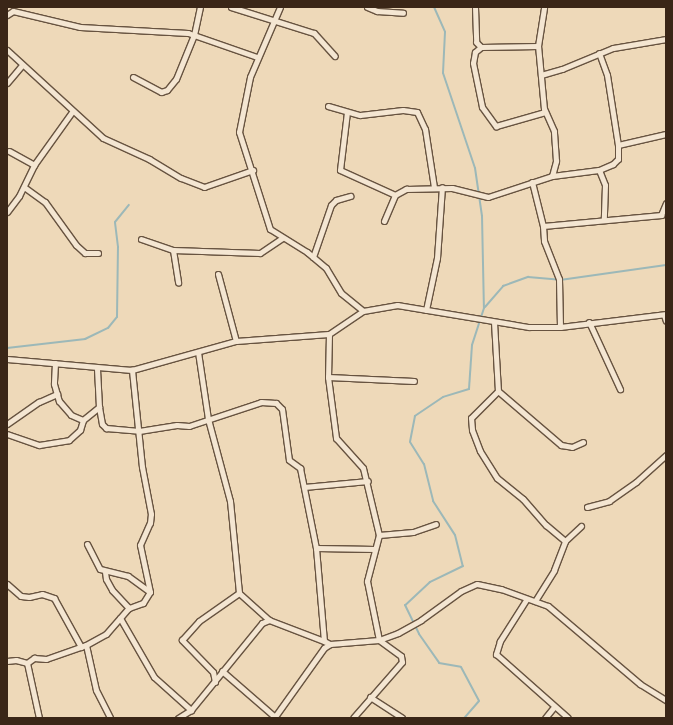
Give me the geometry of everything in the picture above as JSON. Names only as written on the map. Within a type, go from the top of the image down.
[{"type":"street","points":[[133,77],[161,92],[167,90],[176,79],[194,35],[200,7]]},
{"type":"street","points":[[231,7],[314,33],[335,56]]},
{"type":"street","points":[[280,7],[272,21],[257,57],[242,108],[239,132],[253,170],[270,229],[313,257],[326,268],[341,293],[363,311]]},
{"type":"street","points":[[367,7],[377,11],[403,13]]},
{"type":"street","points":[[475,7],[476,42],[481,47]]},
{"type":"street","points":[[544,7],[538,46],[545,112],[554,131],[556,161],[552,176]]},
{"type":"street","points":[[7,15],[10,11],[18,10],[80,27],[194,35],[257,57]]},
{"type":"street","points":[[541,75],[562,69],[613,48],[666,39]]},
{"type":"street","points":[[538,46],[481,47],[475,52],[473,62],[478,96],[482,107],[496,126],[545,112]]},
{"type":"street","points":[[7,50],[72,112],[103,138],[148,159],[181,178],[204,187],[253,170]]},
{"type":"street","points":[[384,221],[395,195],[406,189],[442,187],[488,197],[552,176],[598,170],[613,164],[618,159],[618,145],[607,75],[599,53]]},
{"type":"street","points":[[7,83],[22,65]]},
{"type":"street","points":[[328,106],[360,115],[403,110],[417,112],[425,129],[434,187]]},
{"type":"street","points":[[7,212],[24,186],[34,165],[72,112]]},
{"type":"street","points":[[347,112],[340,170],[395,195]]},
{"type":"street","points":[[618,145],[666,134]]},
{"type":"street","points":[[9,151],[34,165]]},
{"type":"street","points":[[598,170],[605,185],[604,220]]},
{"type":"street","points":[[532,182],[543,226],[544,241],[559,279],[560,327]]},
{"type":"street","points":[[24,186],[45,202],[76,245],[85,253],[98,253]]},
{"type":"street","points":[[426,310],[437,258],[442,187]]},
{"type":"street","points":[[313,257],[331,205],[336,200],[350,196]]},
{"type":"street","points":[[543,226],[661,215],[666,203]]},
{"type":"street","points":[[142,238],[173,250],[260,253],[282,238]]},
{"type":"street","points":[[173,250],[178,283]]},
{"type":"street","points":[[218,274],[236,342]]},
{"type":"street","points":[[7,359],[132,370],[236,342],[329,334],[363,311],[397,305],[529,327],[560,327],[589,322],[665,314],[666,321]]},
{"type":"street","points":[[494,322],[498,391],[561,445],[572,447],[583,442]]},
{"type":"street","points":[[589,322],[620,389]]},
{"type":"street","points":[[329,334],[328,377],[336,438],[363,468],[368,481],[379,535],[367,581],[378,640],[401,656],[402,662],[353,718]]},
{"type":"street","points":[[198,352],[208,418],[230,501],[239,593],[269,620],[330,644],[378,640],[411,627],[460,591],[477,584],[501,589],[526,600],[535,601],[558,614],[640,684],[666,700]]},
{"type":"street","points":[[55,363],[57,394],[59,401],[71,415],[83,420]]},
{"type":"street","points":[[97,368],[99,408],[102,424],[106,428],[139,432],[177,425],[189,426],[208,418],[261,402],[276,403],[282,409],[289,460],[300,468],[316,548],[324,642]]},
{"type":"street","points":[[27,663],[34,658],[46,658],[84,646],[106,634],[129,608],[143,602],[150,592],[140,545],[150,523],[151,514],[142,467],[132,370]]},
{"type":"street","points":[[328,377],[414,381]]},
{"type":"street","points":[[498,391],[471,418],[472,430],[480,451],[497,478],[523,499],[546,525],[565,541]]},
{"type":"street","points":[[7,424],[39,402],[57,394]]},
{"type":"street","points":[[7,434],[39,445],[51,445],[69,440],[80,430],[83,420],[99,408]]},
{"type":"street","points":[[588,507],[609,501],[636,482],[666,455]]},
{"type":"street","points":[[304,487],[368,481]]},
{"type":"street","points":[[379,535],[414,532],[436,524]]},
{"type":"street","points":[[535,601],[554,570],[565,541],[580,526]]},
{"type":"street","points":[[87,544],[100,569],[105,572],[128,576],[150,592]]},
{"type":"street","points":[[316,548],[375,549]]},
{"type":"street","points":[[105,572],[106,580],[112,590],[129,608]]},
{"type":"street","points":[[7,584],[21,596],[29,597],[42,594],[54,598],[84,646],[96,690],[110,718]]},
{"type":"street","points":[[215,682],[213,672],[182,640],[199,621],[239,593]]},
{"type":"street","points":[[526,600],[500,640],[496,654],[568,718]]},
{"type":"street","points":[[120,618],[154,677],[191,710]]},
{"type":"street","points":[[178,718],[186,717],[262,623],[269,620]]},
{"type":"street","points":[[222,671],[274,718],[324,648],[330,644]]},
{"type":"street","points":[[7,661],[16,660],[27,663]]},
{"type":"street","points":[[27,663],[39,718]]},
{"type":"street","points":[[370,697],[402,718]]},
{"type":"street","points":[[545,718],[554,707]]},
{"type":"waterway","points":[[434,7],[445,32],[443,73],[475,168],[482,216],[484,308],[472,345],[469,389],[443,397],[415,416],[410,442],[424,464],[433,501],[455,535],[463,566],[430,582],[405,605],[419,634],[439,663],[461,667],[479,701],[464,718]]},
{"type":"waterway","points":[[7,348],[85,339],[108,328],[117,317],[118,247],[115,222],[129,205]]},
{"type":"waterway","points":[[485,307],[503,286],[528,277],[560,280],[666,265]]}]
